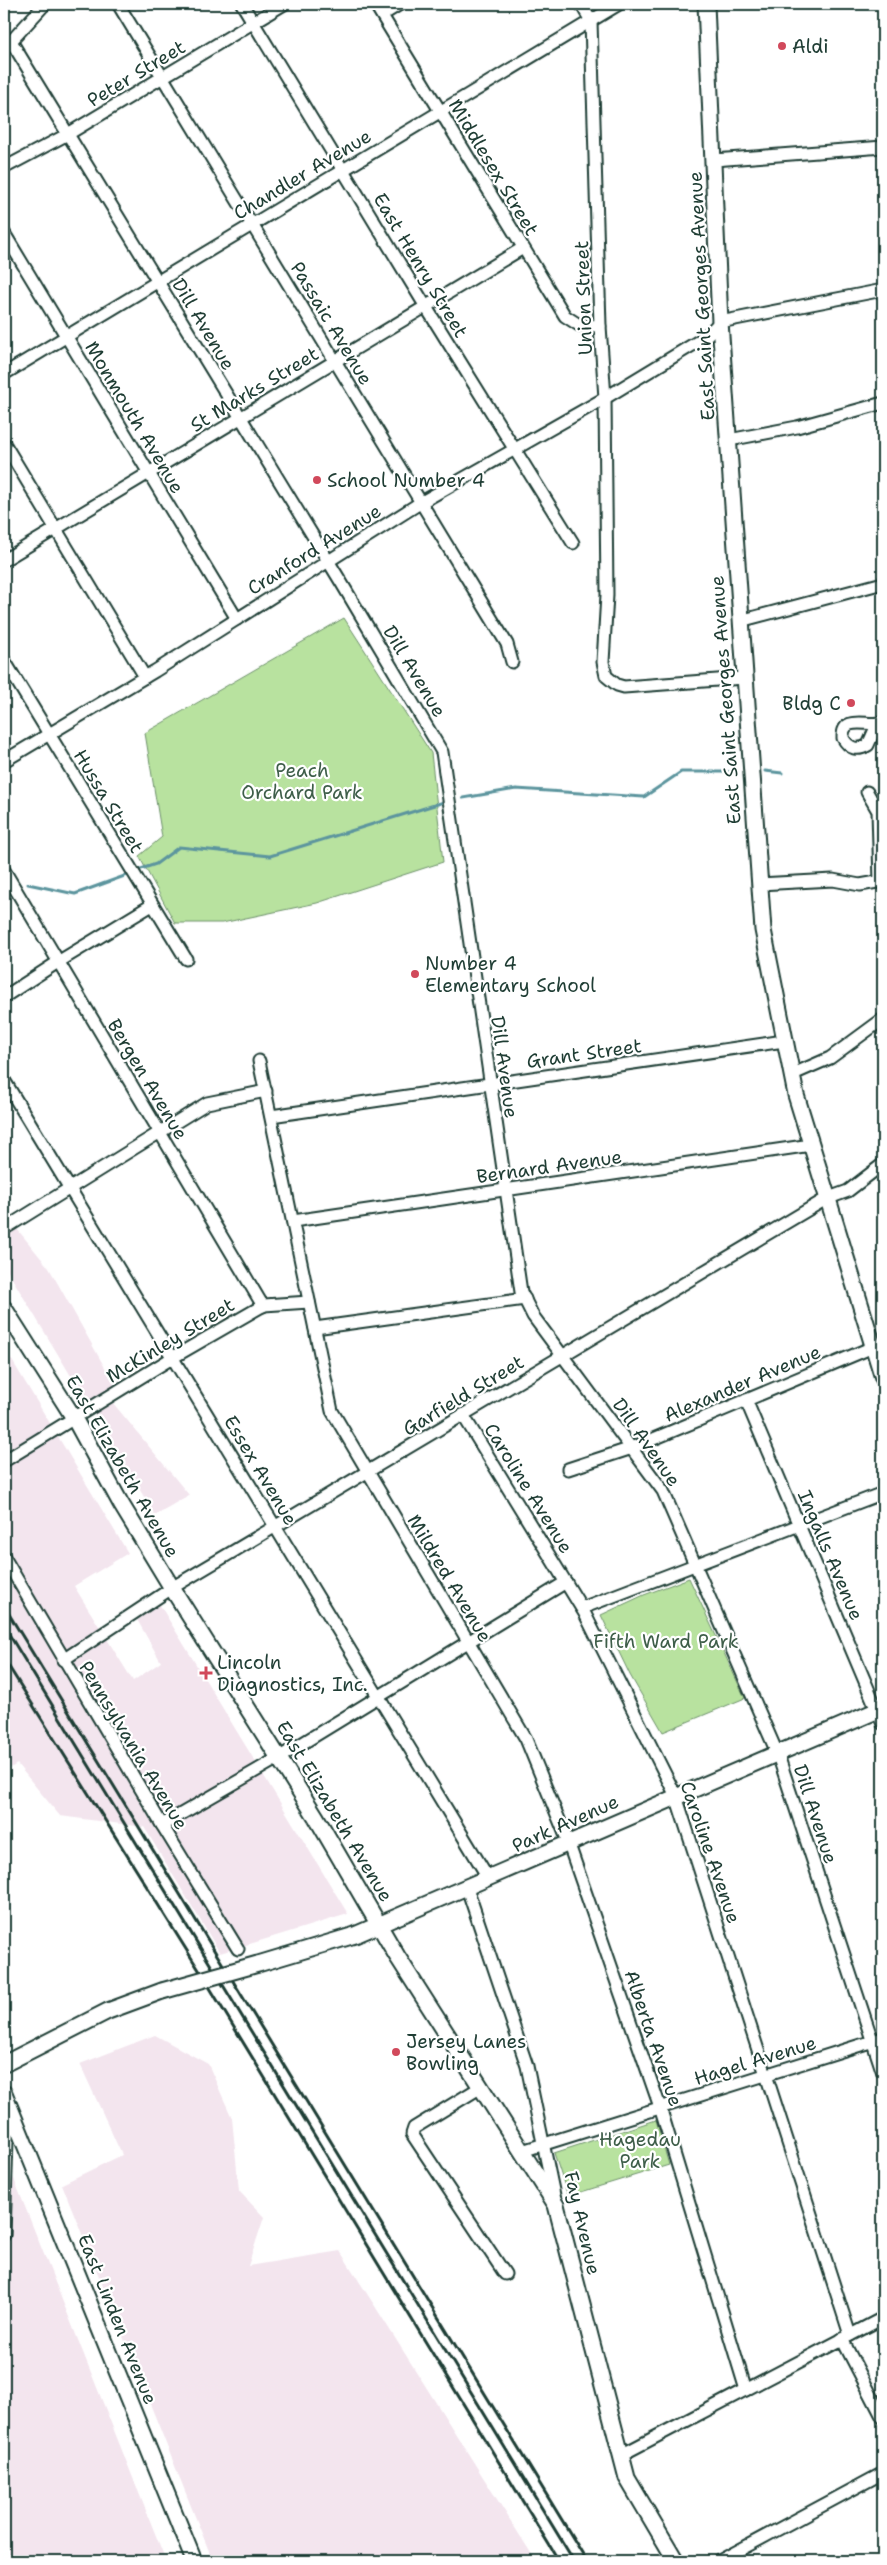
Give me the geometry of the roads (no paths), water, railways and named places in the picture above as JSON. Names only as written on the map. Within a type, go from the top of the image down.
[{"type":"street","points":[[7,45],[45,4]]},
{"type":"street","name":"Passaic Avenue","points":[[118,4],[507,644],[512,662]]},
{"type":"street","name":"East Henry Street","points":[[242,4],[426,307],[573,543]]},
{"type":"street","name":"Peter Street","points":[[4,168],[68,134],[284,4]]},
{"type":"street","name":"Middlesex Street","points":[[374,4],[568,320],[579,325],[600,326]]},
{"type":"street","points":[[382,15],[400,4]]},
{"type":"street","name":"Union Street","points":[[581,4],[591,21],[600,326],[605,398],[607,594],[604,669],[606,676],[617,685],[624,687],[744,678]]},
{"type":"street","name":"Chandler Avenue","points":[[4,374],[619,4]]},
{"type":"street","name":"East Saint Georges Avenue","points":[[706,4],[720,322],[763,930],[784,1041],[810,1145],[883,1378]]},
{"type":"street","name":"Dill Avenue","points":[[7,45],[68,134],[442,752],[521,1292],[534,1316],[663,1490],[777,1753],[879,2040],[883,2073]]},
{"type":"street","points":[[714,160],[883,147]]},
{"type":"street","name":"Monmouth Avenue","points":[[4,233],[237,619]]},
{"type":"street","name":"St Marks Street","points":[[4,560],[523,248]]},
{"type":"street","points":[[720,322],[883,290]]},
{"type":"street","name":"Cranford Avenue","points":[[4,761],[145,677],[420,503],[605,398],[704,338],[720,322]]},
{"type":"street","points":[[729,440],[797,427],[883,403]]},
{"type":"street","points":[[4,442],[145,677]]},
{"type":"street","points":[[740,621],[883,583]]},
{"type":"street","name":"Hussa Street","points":[[4,660],[137,882],[186,959]]},
{"type":"street","points":[[760,884],[832,880],[860,885],[881,882],[878,811],[867,792]]},
{"type":"street","name":"Bergen Avenue","points":[[4,870],[263,1306]]},
{"type":"street","points":[[4,997],[58,962],[152,906]]},
{"type":"street","points":[[792,1075],[830,1058],[883,1019]]},
{"type":"street","name":"Grant Street","points":[[271,1116],[784,1041]]},
{"type":"street","points":[[259,1061],[309,1302]]},
{"type":"street","name":"Essex Avenue","points":[[4,1080],[489,1879]]},
{"type":"street","points":[[4,1229],[70,1190],[207,1103],[266,1091]]},
{"type":"street","name":"Bernard Avenue","points":[[292,1221],[810,1145]]},
{"type":"street","name":"Garfield Street","points":[[63,1660],[172,1588],[826,1199],[848,1191],[883,1164]]},
{"type":"street","points":[[315,1328],[525,1299]]},
{"type":"street","name":"McKinley Street","points":[[4,1461],[172,1358],[263,1306],[309,1302]]},
{"type":"street","name":"Mildred Avenue","points":[[309,1302],[332,1411],[526,1739],[568,1842]]},
{"type":"street","name":"East Elizabeth Avenue","points":[[4,1308],[74,1418],[121,1504],[172,1588],[280,1757],[380,1924],[397,1956],[556,2205]]},
{"type":"street","name":"Alexander Avenue","points":[[568,1469],[632,1448],[873,1347]]},
{"type":"street","name":"Ingalls Avenue","points":[[746,1400],[882,1714]]},
{"type":"street","name":"Caroline Avenue","points":[[463,1415],[582,1608],[676,1796],[766,2075],[846,2337],[883,2418]]},
{"type":"street","points":[[582,1608],[883,1493]]},
{"type":"street","name":"Pennsylvania Avenue","points":[[4,1557],[63,1660],[238,1949]]},
{"type":"street","points":[[162,1825],[280,1757],[566,1582]]},
{"type":"street","name":"Park Avenue","points":[[4,2064],[108,2011],[162,1991],[355,1935],[489,1879],[568,1842],[777,1753],[882,1714]]},
{"type":"street","name":"Alberta Avenue","points":[[568,1842],[660,2107],[746,2390]]},
{"type":"street","name":"Fay Avenue","points":[[467,1888],[527,2066],[546,2146],[556,2205],[627,2478],[676,2561]]},
{"type":"street","name":"Hagel Avenue","points":[[522,2152],[546,2146],[660,2107],[879,2040]]},
{"type":"street","points":[[481,2087],[414,2128],[412,2134],[505,2274]]},
{"type":"street","points":[[4,2235],[6,2099]]},
{"type":"street","name":"East Linden Avenue","points":[[6,2099],[194,2561]]},
{"type":"street","points":[[621,2455],[883,2318]]},
{"type":"street","points":[[719,2561],[883,2473]]},
{"type":"waterway","points":[[765,771],[782,773]]},
{"type":"waterway","points":[[463,798],[516,789],[644,797],[681,772],[734,772]]},
{"type":"waterway","points":[[135,871],[156,864],[179,847],[270,856],[444,802]]},
{"type":"waterway","points":[[28,884],[75,894],[130,874]]},
{"type":"railway","points":[[4,1606],[587,2561]]},
{"type":"railway","points":[[4,1626],[574,2561]]},
{"type":"railway","points":[[4,1659],[199,1970],[559,2561]]},
{"type":"place","name":"Aldi","points":[[782,46]]},
{"type":"place","name":"School Number 4","points":[[317,480]]},
{"type":"place","name":"Bldg C","points":[[851,703]]},
{"type":"place","name":"Number 4 Elementary School","points":[[415,974]]},
{"type":"place","name":"Lincoln Diagnostics, Inc.","points":[[206,1673]]},
{"type":"place","name":"Jersey Lanes Bowling","points":[[396,2052]]},
{"type":"park label","name":"Peach Orchard Park","points":[[302,781]]},
{"type":"park label","name":"Fifth Ward Park","points":[[666,1641]]},
{"type":"park label","name":"Hagedau Park","points":[[640,2150]]}]
